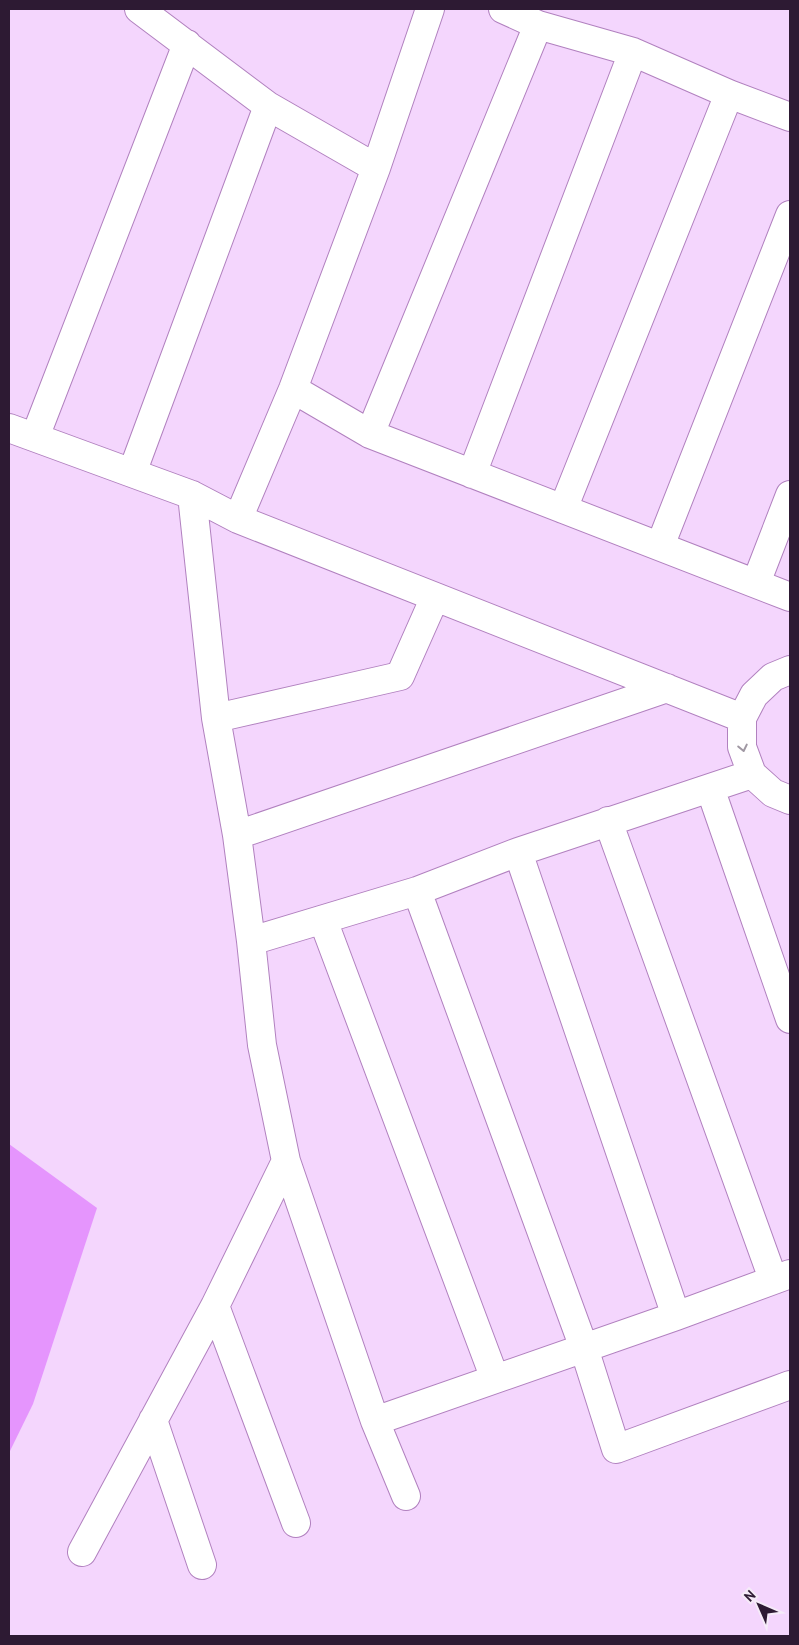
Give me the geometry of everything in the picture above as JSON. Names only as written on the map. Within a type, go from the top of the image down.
[{"type":"street","points":[[139,9],[268,106],[376,168]]},
{"type":"street","points":[[238,519],[293,389],[376,168],[430,9]]},
{"type":"street","points":[[503,9],[538,24],[633,52],[729,94],[790,117]]},
{"type":"street","points":[[370,434],[538,24]]},
{"type":"street","points":[[35,437],[187,44]]},
{"type":"street","points":[[472,474],[633,52]]},
{"type":"street","points":[[563,509],[729,94]]},
{"type":"street","points":[[132,473],[268,106]]},
{"type":"street","points":[[660,546],[790,215]]},
{"type":"street","points":[[293,389],[370,434],[790,596]]},
{"type":"street","points":[[9,428],[192,495],[238,519],[742,718]]},
{"type":"street","points":[[192,495],[216,718],[237,835],[262,1045],[286,1161],[375,1421],[406,1496]]},
{"type":"street","points":[[756,583],[790,495]]},
{"type":"street","points":[[216,718],[400,676],[435,598]]},
{"type":"street","points":[[790,670],[772,677],[754,695],[742,718],[742,747],[752,774],[772,793],[790,800]]},
{"type":"street","points":[[237,835],[667,688]]},
{"type":"street","points":[[251,940],[417,891],[518,852],[752,774]]},
{"type":"street","points":[[710,788],[790,1020]]},
{"type":"street","points":[[375,1421],[782,1277],[608,822]]},
{"type":"street","points":[[518,852],[676,1316]]},
{"type":"street","points":[[417,891],[584,1348],[616,1450],[790,1384]]},
{"type":"street","points":[[323,920],[495,1379]]},
{"type":"street","points":[[82,1552],[215,1306],[286,1161]]},
{"type":"street","points":[[215,1306],[296,1523]]},
{"type":"street","points":[[153,1420],[202,1565]]},
{"type":"shaded area","points":[[9,1144],[97,1208],[33,1404],[9,1453]]}]
